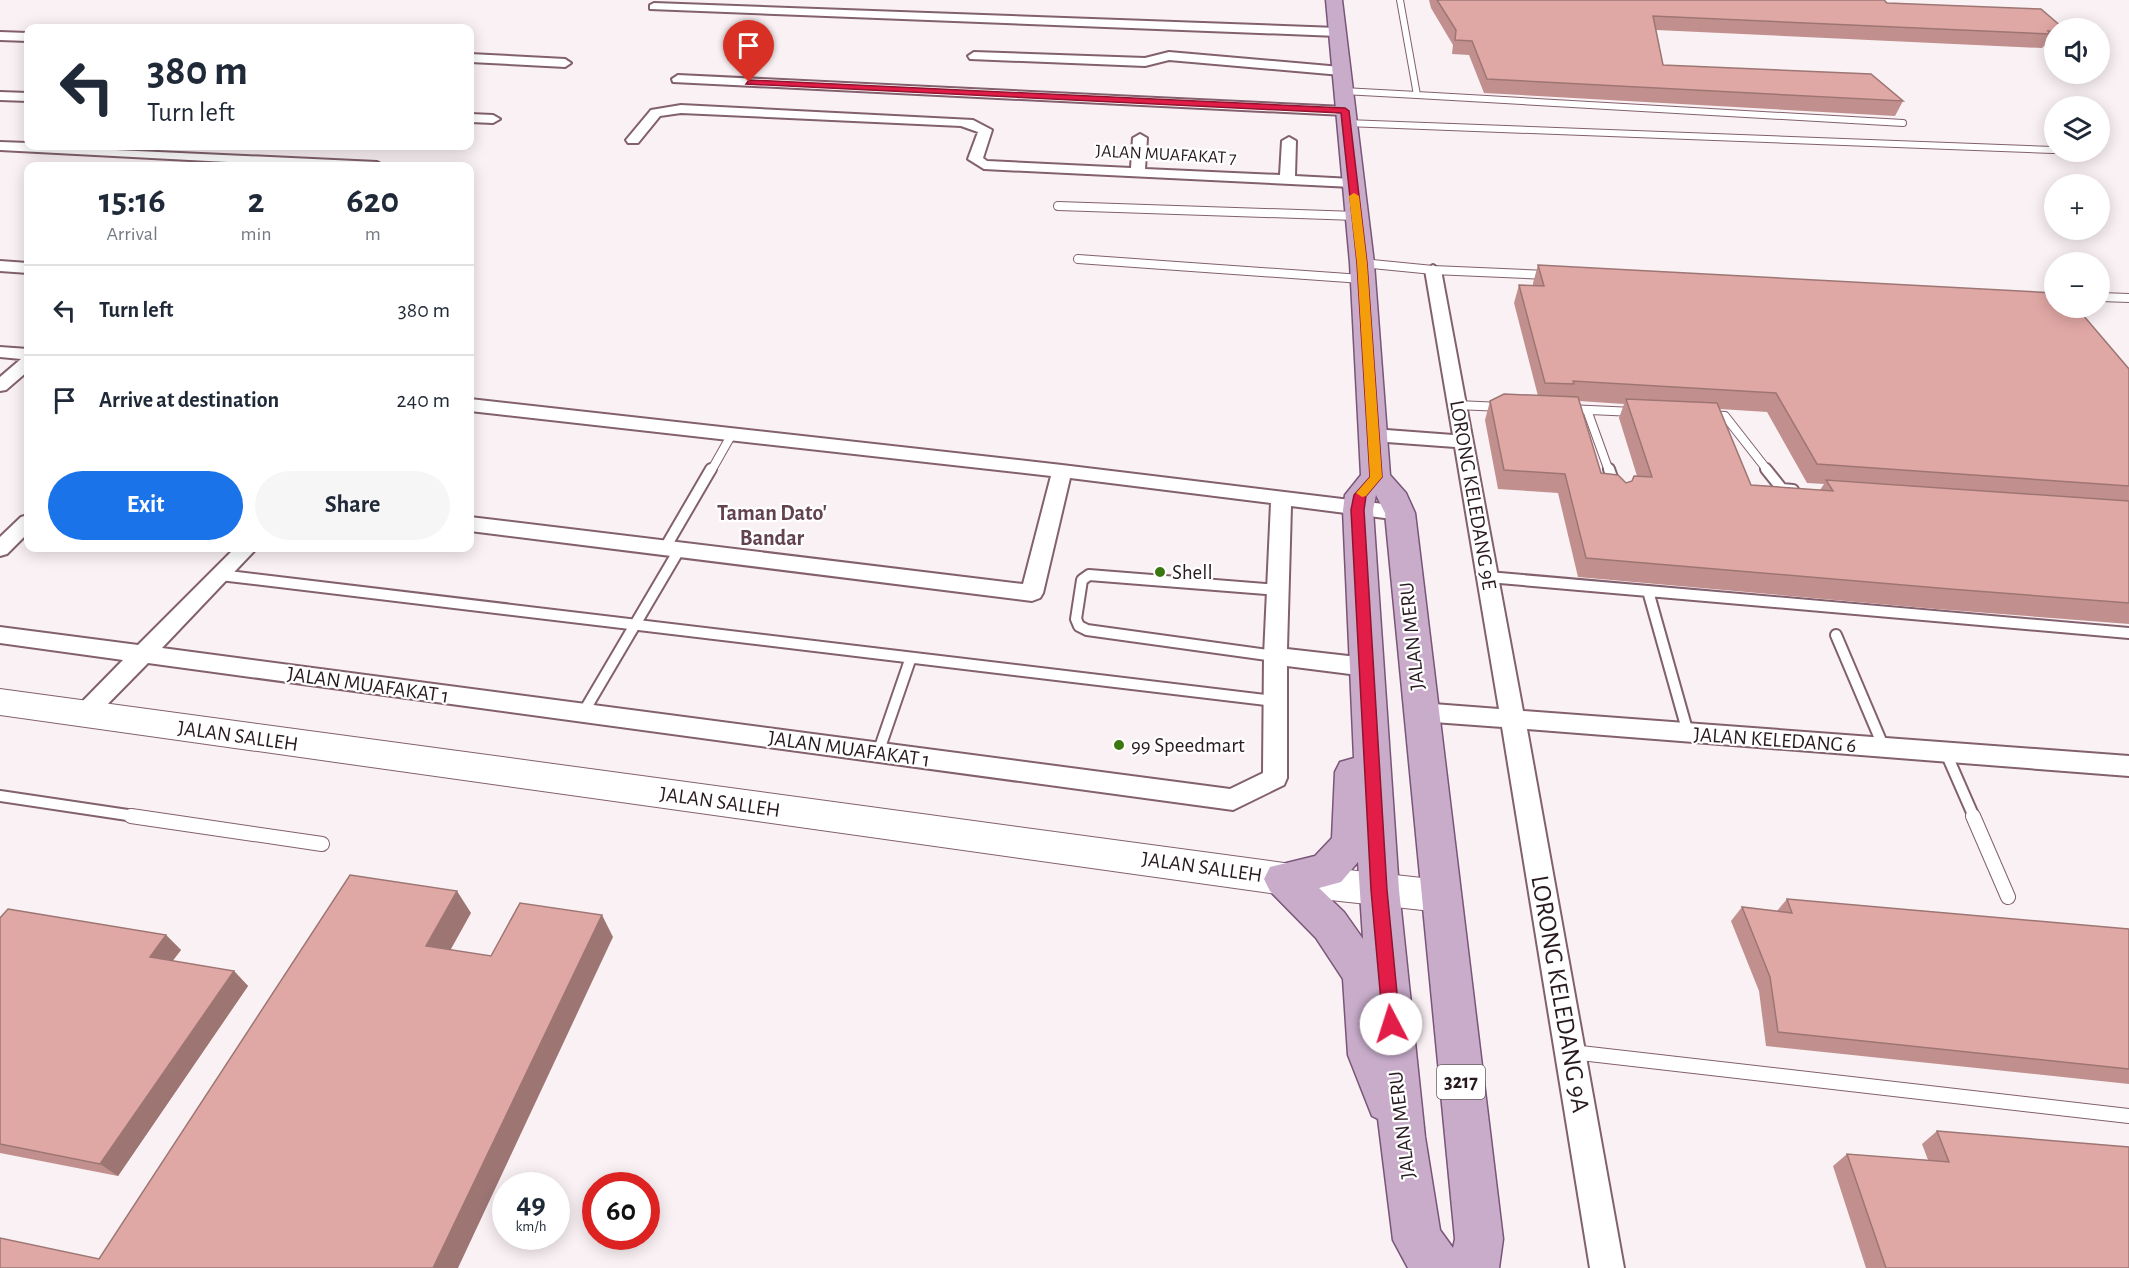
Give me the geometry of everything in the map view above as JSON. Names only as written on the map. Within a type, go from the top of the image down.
[{"type":"main road","points":[[1334,0],[1362,271],[1376,477]]},
{"type":"main road","name":"JALAN MERU","points":[[1438,1268],[1417,1240],[1402,1137],[1379,890],[1358,510],[1360,495],[1376,477],[1396,500],[1400,513],[1479,1239],[1474,1268]]},
{"type":"main road","points":[[1284,879],[1327,870],[1351,843],[1354,746],[1369,712]]},
{"type":"main road","points":[[1284,879],[1330,925],[1364,974],[1370,1055],[1402,1137]]},
{"type":"street","points":[[654,6],[1337,32]]},
{"type":"street","points":[[0,36],[24,37]]},
{"type":"street","points":[[974,56],[1145,62],[1169,56],[1344,99]]},
{"type":"street","points":[[474,58],[565,63]]},
{"type":"street","points":[[678,79],[1344,99]]},
{"type":"street","points":[[0,96],[24,97]]},
{"type":"street","name":"JALAN MUAFAKAT 7","points":[[633,140],[656,113],[681,109],[961,122],[973,124],[985,130],[975,159],[977,163],[1352,183]]},
{"type":"street","points":[[474,118],[493,119]]},
{"type":"street","points":[[1138,173],[1140,138]]},
{"type":"street","points":[[1287,181],[1288,141]]},
{"type":"street","points":[[0,146],[24,147]]},
{"type":"street","points":[[75,150],[302,162]]},
{"type":"street","points":[[0,266],[24,268]]},
{"type":"street","name":"LORONG KELEDANG 9E","points":[[1433,270],[1513,720]]},
{"type":"street","points":[[0,352],[24,354]]},
{"type":"street","points":[[0,386],[24,365]]},
{"type":"street","points":[[474,405],[1062,471],[1358,510],[1400,513]]},
{"type":"street","points":[[1373,435],[1464,442]]},
{"type":"street","points":[[474,524],[1032,593],[1062,471]]},
{"type":"street","name":"JALAN MUAFAKAT 1","points":[[0,635],[1233,800],[1275,778],[1274,701],[1281,500]]},
{"type":"street","points":[[0,549],[24,526]]},
{"type":"street","points":[[83,715],[243,552]]},
{"type":"street","points":[[1275,656],[1366,667]]},
{"type":"street","name":"JALAN SALLEH","points":[[0,702],[1284,879],[1441,896]]},
{"type":"street","name":"JALAN KELEDANG 6","points":[[1420,712],[2129,766]]},
{"type":"street","name":"LORONG KELEDANG 9A","points":[[1513,720],[1606,1268]]},
{"type":"lane","points":[[1400,0],[1417,95]]},
{"type":"lane","points":[[1344,99],[1417,95],[1903,123]]},
{"type":"lane","points":[[1344,99],[2044,149]]},
{"type":"lane","points":[[1058,206],[1356,216]]},
{"type":"lane","points":[[1078,259],[1362,271],[1433,270],[1553,275]]},
{"type":"lane","points":[[2110,297],[2129,298]]},
{"type":"lane","points":[[1457,405],[1516,407]]},
{"type":"lane","points":[[1551,409],[1644,413]]},
{"type":"lane","points":[[1587,410],[1619,495]]},
{"type":"lane","points":[[1702,415],[1725,416],[1782,489],[1806,491]]},
{"type":"lane","points":[[583,713],[635,626],[732,434]]},
{"type":"lane","points":[[220,575],[910,660],[1274,701]]},
{"type":"lane","points":[[1275,656],[1087,630],[1079,626],[1076,619],[1082,580],[1089,575],[1277,590]]},
{"type":"lane","points":[[1488,577],[2129,633]]},
{"type":"lane","points":[[1648,591],[1688,733]]},
{"type":"lane","points":[[1836,635],[1884,748]]},
{"type":"lane","points":[[878,753],[910,660]]},
{"type":"lane","points":[[1946,753],[2008,897]]},
{"type":"lane","points":[[0,796],[322,844]]},
{"type":"lane","points":[[1569,1052],[2129,1116]]},
{"type":"building","points":[[1437,0],[1884,0],[1887,3],[2041,9],[2051,18],[2044,18],[2044,34],[1653,16],[1663,65],[1871,74],[1903,101],[1487,79],[1472,41],[1455,40],[1456,30]]},
{"type":"building","points":[[1538,265],[2044,292],[2044,318],[2086,318],[2129,369],[2129,486],[1817,464],[1776,393],[1573,381],[1574,384],[1545,383],[1519,285],[1544,286]]},
{"type":"building","points":[[1504,394],[1578,397],[1601,473],[1618,475],[1626,483],[1632,481],[1634,476],[1652,477],[1626,399],[1717,403],[1751,485],[1833,491],[1826,480],[2129,501],[2129,603],[1586,558],[1565,474],[1504,470],[1490,401]]},
{"type":"building","points":[[350,875],[457,891],[426,946],[491,956],[520,903],[602,915],[433,1268],[0,1268],[0,1238],[99,1259]]},
{"type":"building","points":[[1787,899],[2129,929],[2129,1069],[1778,1032],[1770,977],[1742,907],[1792,913]]},
{"type":"building","points":[[8,909],[166,935],[150,957],[234,971],[100,1164],[0,1144],[0,918]]},
{"type":"building","points":[[1937,1131],[2129,1147],[2129,1268],[1886,1268],[1847,1154],[1949,1162]]},
{"type":"slow traffic","points":[[1354,196],[1362,263],[1376,477],[1362,493]]},
{"type":"place","name":"Shell","points":[[1160,572]]},
{"type":"place","name":"99 Speedmart","points":[[1119,745]]},
{"type":"district","name":"Taman Dato' Bandar","points":[[772,526]]},
{"type":"route","points":[[749,82],[1345,111],[1362,263],[1376,477],[1360,495],[1358,510],[1379,890],[1391,1024]]}]
